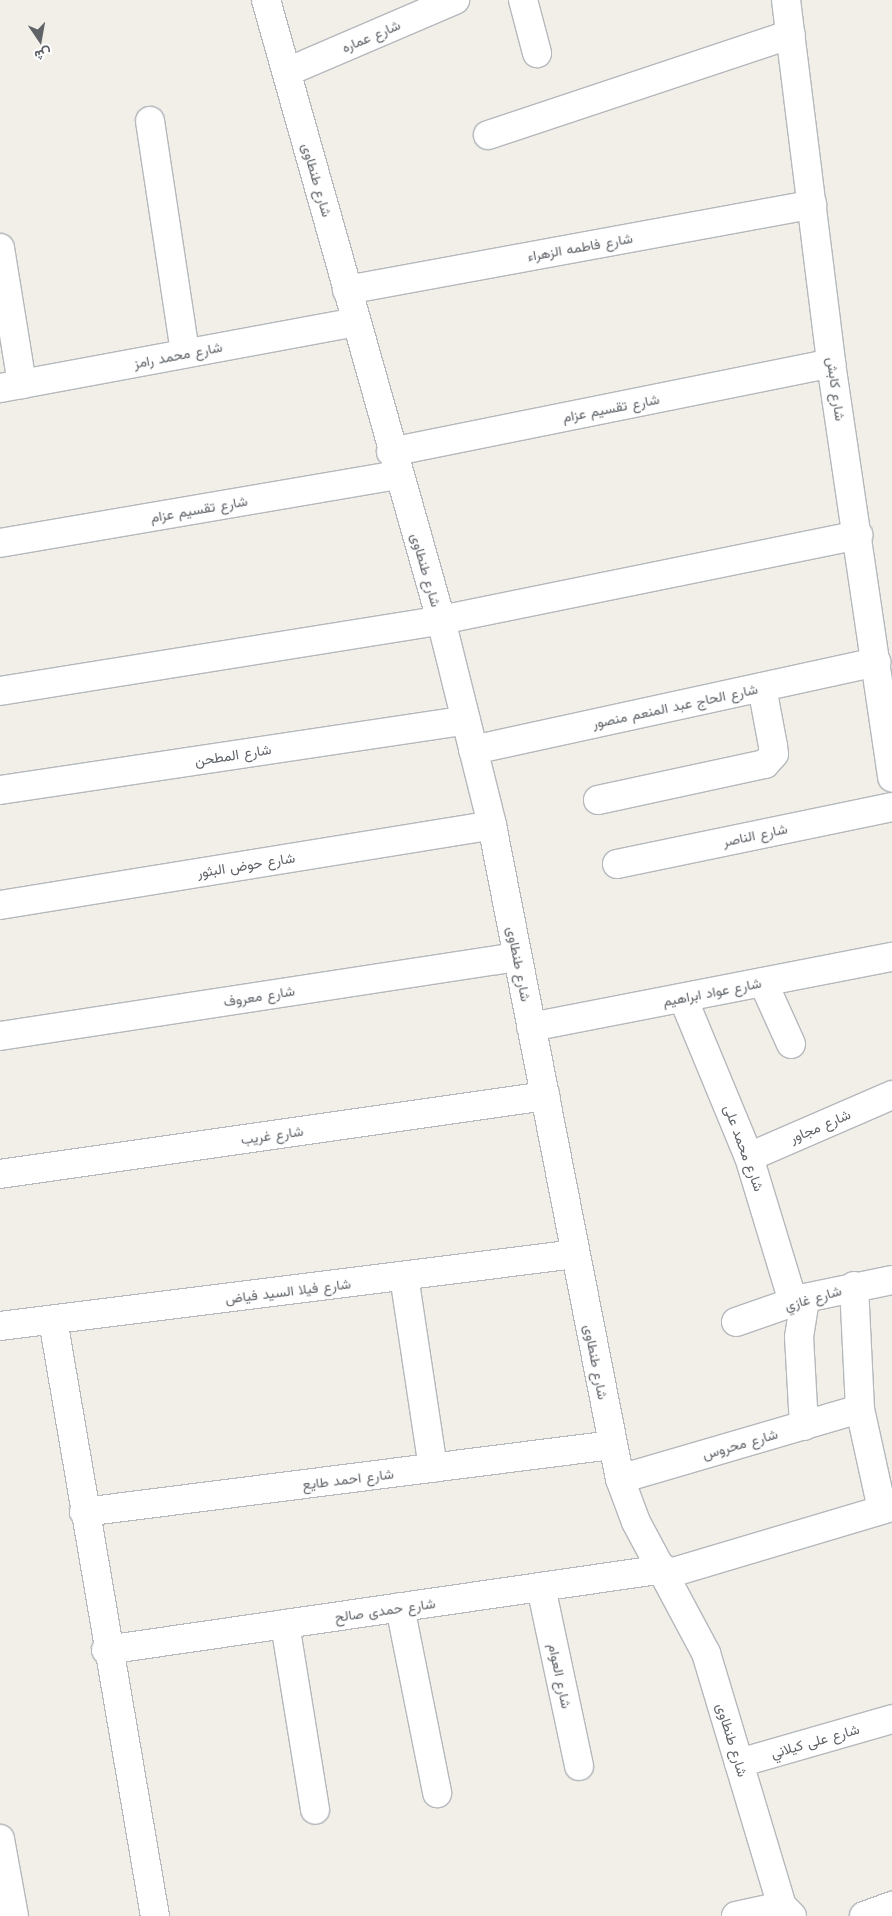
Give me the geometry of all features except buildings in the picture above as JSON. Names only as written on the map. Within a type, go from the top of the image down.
[{"type":"street","name":"شارع طنطاوى","points":[[266,0],[440,620],[492,825],[620,1479],[636,1522],[665,1572],[706,1653],[787,1911]]},
{"type":"street","name":"شارع عماره","points":[[287,72],[455,0]]},
{"type":"street","points":[[523,0],[537,53]]},
{"type":"street","name":"شارع كابش","points":[[786,0],[831,363],[878,662],[892,778]]},
{"type":"street","points":[[488,135],[791,34]]},
{"type":"street","points":[[150,121],[185,354]]},
{"type":"street","name":"شارع فاطمه الزهراء","points":[[348,290],[812,205]]},
{"type":"street","points":[[0,248],[11,386]]},
{"type":"street","name":"شارع محمد رامز","points":[[11,386],[356,322]]},
{"type":"street","name":"شارع تقسيم عزام","points":[[0,543],[395,464],[831,363]]},
{"type":"street","points":[[0,691],[440,620],[858,535]]},
{"type":"street","name":"شارع الحاج عبد المنعم منصور","points":[[473,750],[878,662]]},
{"type":"street","points":[[598,800],[765,764],[774,754],[762,687]]},
{"type":"street","name":"شارع المطحن","points":[[0,790],[466,720]]},
{"type":"street","name":"شارع الناصر","points":[[617,864],[892,807]]},
{"type":"street","name":"شارع حوض البثور","points":[[0,905],[492,825]]},
{"type":"street","name":"شارع عواد ابراهيم","points":[[531,1027],[892,956]]},
{"type":"street","name":"شارع معروف","points":[[0,1036],[517,957]]},
{"type":"street","points":[[763,982],[791,1044]]},
{"type":"street","name":"شارع محمد على","points":[[683,998],[749,1157],[799,1300]]},
{"type":"street","name":"شارع مجاور","points":[[749,1157],[892,1095]]},
{"type":"street","name":"شارع غريب","points":[[0,1174],[545,1096]]},
{"type":"street","name":"شارع فيلا السيد فياض","points":[[0,1326],[576,1254]]},
{"type":"street","points":[[404,1276],[433,1468]]},
{"type":"street","name":"شارع غازي","points":[[736,1322],[799,1300],[854,1286],[892,1280]]},
{"type":"street","points":[[854,1286],[860,1409],[887,1508]]},
{"type":"street","points":[[799,1300],[804,1426]]},
{"type":"street","points":[[52,1320],[106,1650],[155,1916]]},
{"type":"street","name":"شارع محروس","points":[[620,1479],[860,1409]]},
{"type":"street","name":"شارع احمد طايع","points":[[84,1512],[612,1445]]},
{"type":"street","name":"شارع حمدى صالح","points":[[106,1650],[541,1587],[665,1572],[887,1508]]},
{"type":"street","name":"شارع العوام","points":[[541,1587],[579,1766]]},
{"type":"street","points":[[400,1608],[437,1793]]},
{"type":"street","points":[[285,1624],[315,1810]]},
{"type":"street","name":"شارع على كيلاني","points":[[739,1763],[892,1719]]},
{"type":"street","points":[[0,1839],[14,1916]]},
{"type":"street","points":[[864,1916],[892,1906]]},
{"type":"street","points":[[736,1916],[787,1911]]}]
